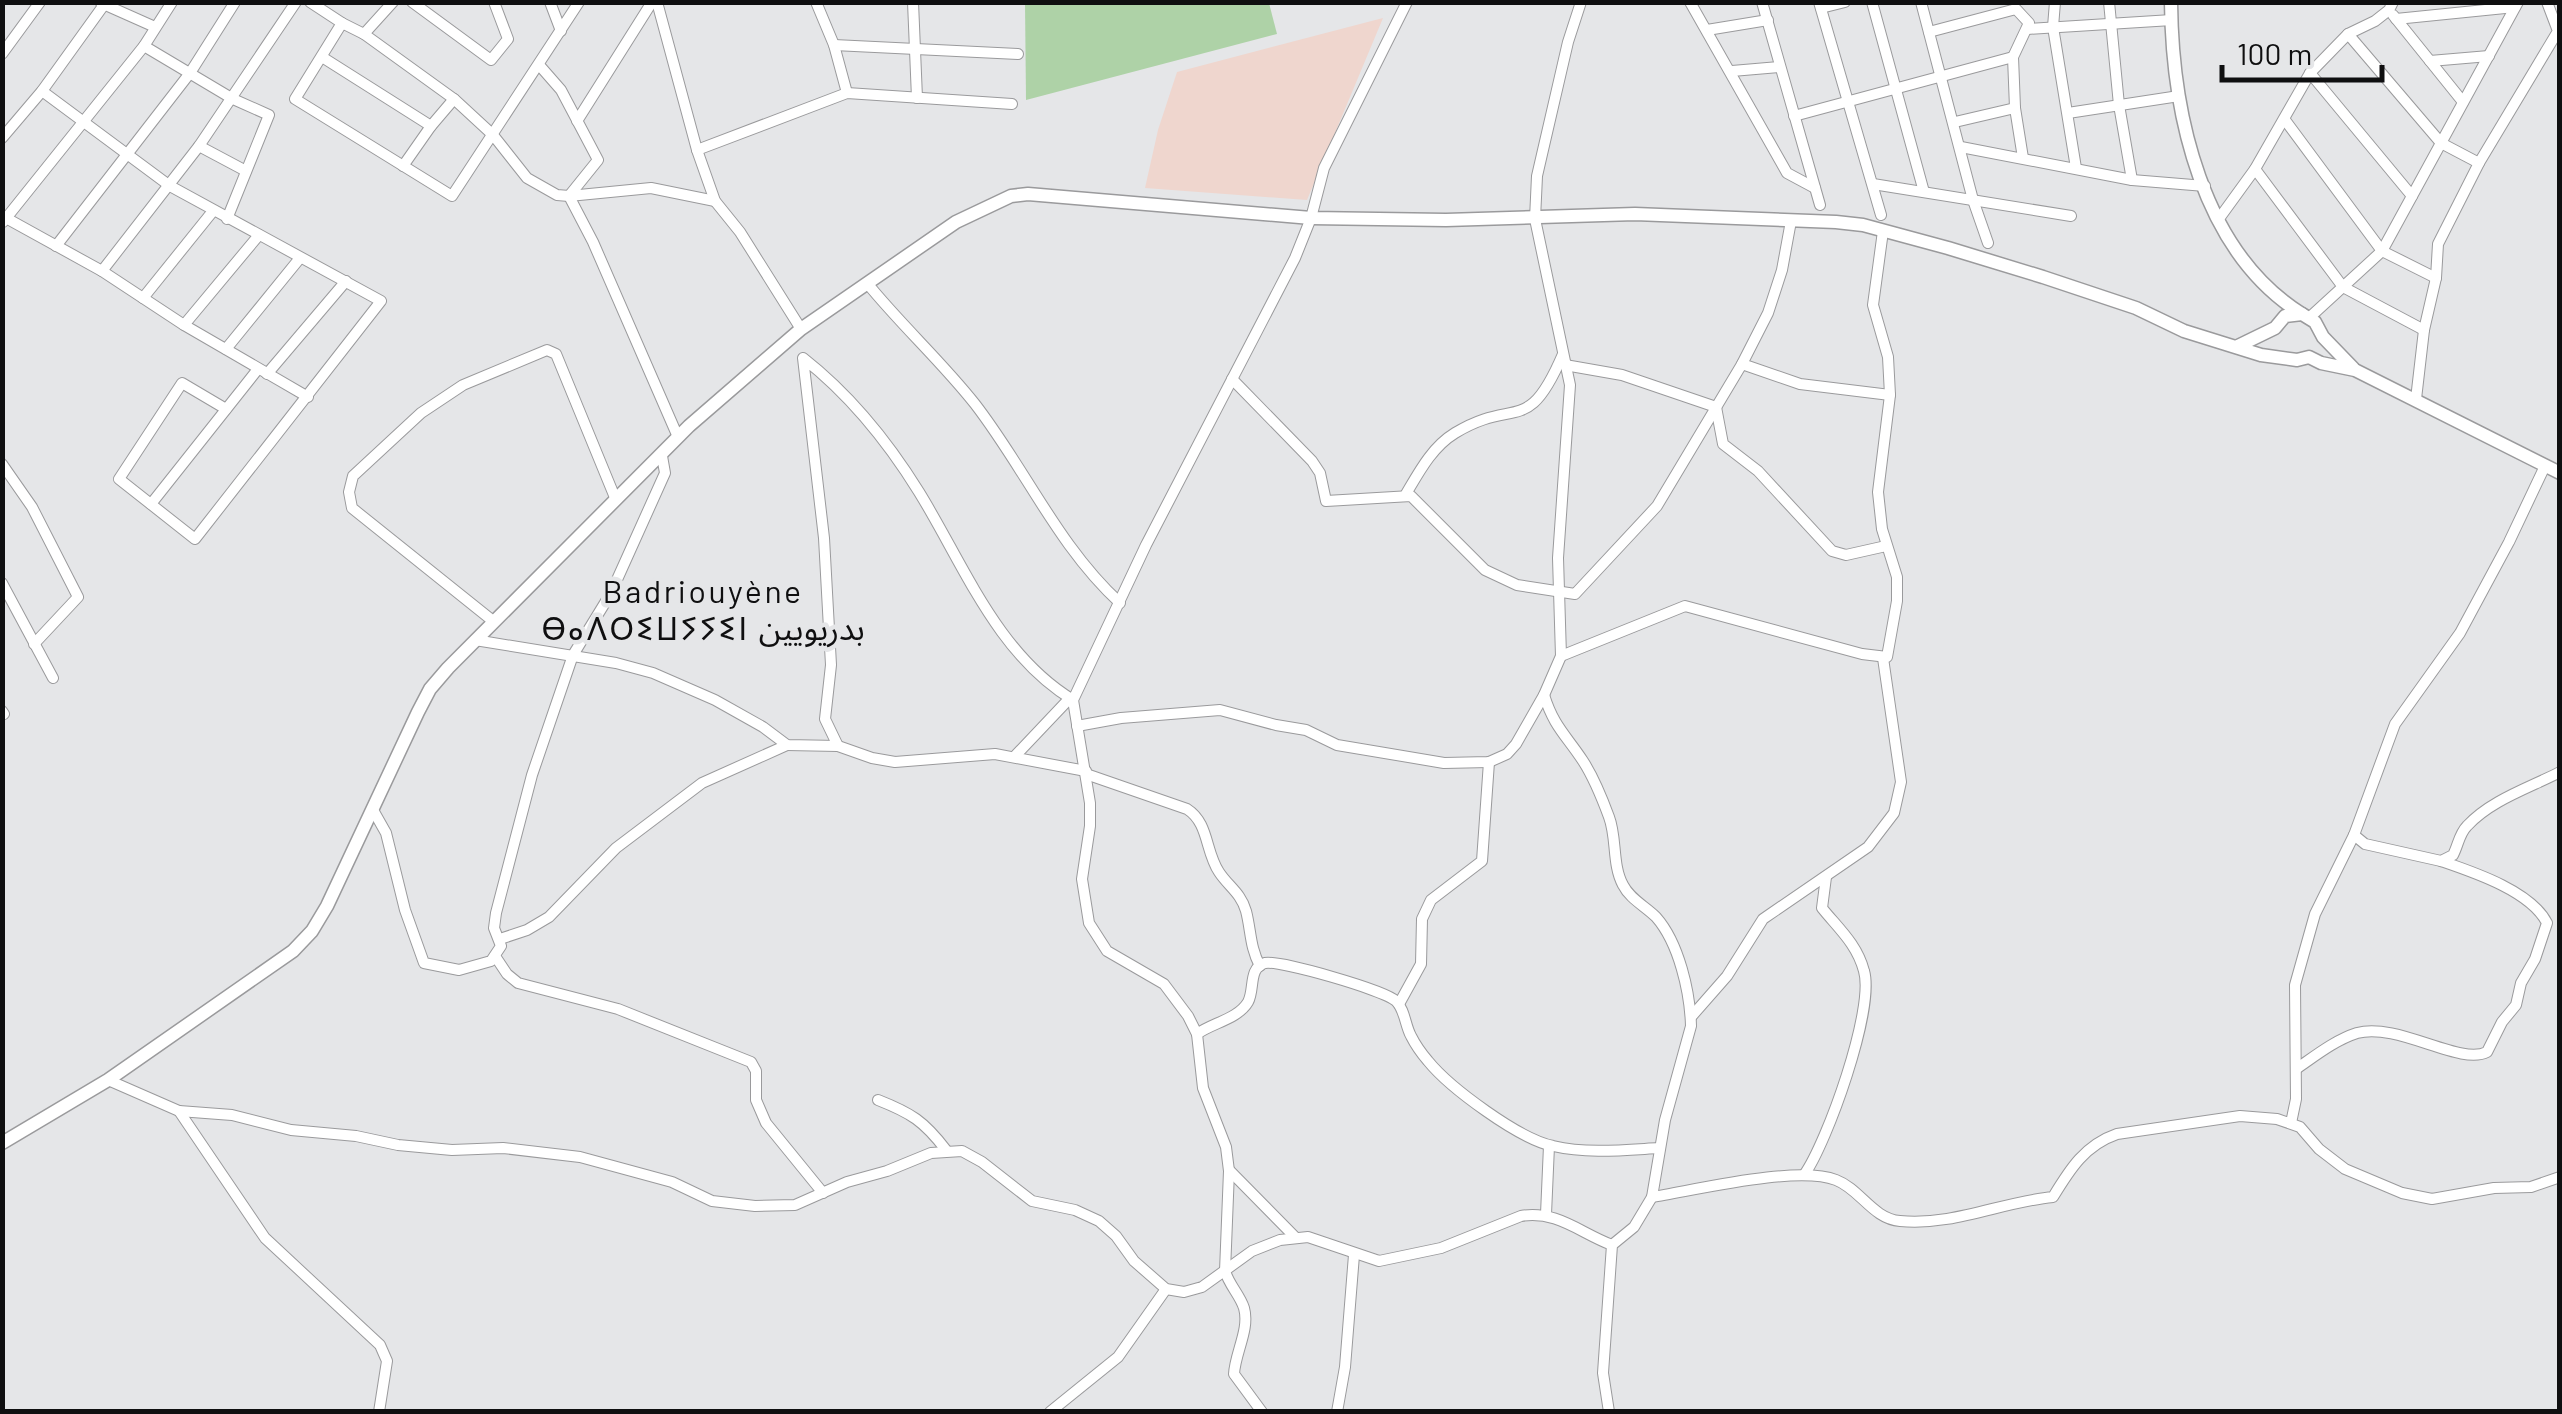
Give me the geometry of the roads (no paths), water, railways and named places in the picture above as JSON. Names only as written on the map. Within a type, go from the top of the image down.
[{"type":"street","points":[[2,54],[40,2]]},
{"type":"street","points":[[172,2],[144,46],[4,220],[102,271],[184,325],[308,397]]},
{"type":"street","points":[[56,246],[190,73],[235,2]]},
{"type":"street","points":[[102,271],[233,99],[296,2]]},
{"type":"street","points":[[310,2],[364,34],[454,100],[493,134],[528,178],[556,195],[652,188],[715,201]]},
{"type":"street","points":[[364,34],[393,2]]},
{"type":"street","points":[[412,2],[492,60],[508,40],[494,2]]},
{"type":"street","points":[[550,2],[561,30]]},
{"type":"street","points":[[342,24],[295,99],[452,196],[579,2]]},
{"type":"street","points":[[577,121],[654,2]]},
{"type":"street","points":[[654,2],[715,201],[740,232],[802,329]]},
{"type":"street","points":[[816,2],[834,45],[846,93]]},
{"type":"street","points":[[912,2],[917,98]]},
{"type":"street","points":[[1015,756],[1072,699],[1146,545],[1295,258],[1324,168],[1407,2]]},
{"type":"street","points":[[1077,726],[1121,718],[1220,710],[1306,730],[1338,745],[1444,762],[1488,762],[1508,754],[1516,744],[1561,656],[1561,487],[1569,411],[1564,360],[1535,219],[1540,163],[1568,42],[1582,2]]},
{"type":"street","points":[[1690,2],[1787,173],[1815,188]]},
{"type":"street","points":[[1762,2],[1820,205]]},
{"type":"street","points":[[1845,2],[1820,5],[1880,215]]},
{"type":"street","points":[[1872,2],[1924,192]]},
{"type":"street","points":[[1921,2],[1988,244]]},
{"type":"street","points":[[2056,2],[2053,26],[2076,168]]},
{"type":"street","points":[[2109,2],[2119,106],[2132,180]]},
{"type":"street","points":[[2171,2],[2179,96],[2218,220],[2241,261],[2268,290],[2306,315],[2355,370]]},
{"type":"street","points":[[2416,399],[2438,244],[2479,163],[2558,30],[2547,2]]},
{"type":"street","points":[[6,133],[104,3],[155,27]]},
{"type":"street","points":[[2218,220],[2255,169],[2310,73],[2348,34],[2393,11],[2517,5]]},
{"type":"street","points":[[2238,346],[2290,314],[2306,315],[2382,251],[2517,5]]},
{"type":"street","points":[[1929,32],[2016,9],[2030,24],[2013,58],[2023,158]]},
{"type":"street","points":[[2393,11],[2463,102]]},
{"type":"street","points":[[1706,30],[1768,20]]},
{"type":"street","points":[[2027,29],[2172,20]]},
{"type":"street","points":[[2348,34],[2440,143],[2479,163]]},
{"type":"street","points":[[834,45],[1018,54]]},
{"type":"street","points":[[144,46],[233,99],[268,115],[226,219]]},
{"type":"street","points":[[322,56],[431,126]]},
{"type":"street","points":[[2430,61],[2489,56]]},
{"type":"street","points":[[1794,116],[2013,58]]},
{"type":"street","points":[[540,66],[560,90],[598,160],[569,196]]},
{"type":"street","points":[[1732,72],[1779,67]]},
{"type":"street","points":[[2310,73],[2412,196]]},
{"type":"street","points":[[42,90],[170,186],[380,301],[195,539],[120,480],[182,384],[226,409]]},
{"type":"street","points":[[697,150],[846,93],[1012,104]]},
{"type":"street","points":[[2068,113],[2179,96]]},
{"type":"street","points":[[403,166],[454,100]]},
{"type":"street","points":[[1955,122],[2015,108]]},
{"type":"street","points":[[2,118],[6,133]]},
{"type":"street","points":[[2285,120],[2382,251],[2436,278]]},
{"type":"street","points":[[199,146],[246,171]]},
{"type":"street","points":[[1962,146],[2132,180],[2205,186]]},
{"type":"street","points":[[2255,169],[2343,286],[2424,330]]},
{"type":"street","points":[[1872,184],[2071,216]]},
{"type":"street","points":[[2,1143],[108,1080],[294,951],[327,906],[430,689],[493,621],[678,438],[802,329],[956,222],[1011,196],[1028,194],[1311,218],[1535,219],[1635,214],[1836,222],[1883,230],[2043,277],[2136,308],[2184,331],[2262,355],[2296,360],[2309,357],[2319,344],[2320,334]]},
{"type":"street","points":[[569,196],[678,438]]},
{"type":"street","points":[[143,298],[213,211]]},
{"type":"street","points":[[1232,379],[1312,460],[1320,473],[1326,501],[1406,494],[1484,570],[1517,586],[1569,595],[1580,589],[1657,506],[1742,364],[1768,313],[1782,270],[1791,221]]},
{"type":"street","points":[[1883,230],[1873,305],[1888,357],[1890,395],[1878,492],[1886,546],[1894,566],[1897,601],[1888,654],[1883,658]]},
{"type":"street","points":[[184,325],[259,236]]},
{"type":"street","points":[[226,349],[300,258]]},
{"type":"street","points":[[151,504],[226,409],[346,281]]},
{"type":"street","points":[[867,283],[975,404],[1052,524],[1088,571],[1120,603]]},
{"type":"street","points":[[2268,290],[2278,324],[2274,344],[2284,357]]},
{"type":"street","points":[[788,341],[843,393],[886,446],[918,491],[1010,643],[1034,671],[1072,699],[1086,772],[1090,826],[1082,879],[1089,923],[1107,951],[1164,984],[1197,1034],[1202,1088],[1226,1147],[1229,1171],[1225,1271],[1244,1309],[1234,1374],[1262,1412]]},
{"type":"street","points":[[493,621],[352,508],[348,492],[353,476],[421,413],[462,385],[547,350],[556,354],[616,500]]},
{"type":"street","points":[[2309,357],[2355,370],[2560,473]]},
{"type":"street","points":[[803,358],[824,538],[832,665],[825,718],[838,746]]},
{"type":"street","points":[[1564,360],[1716,407]]},
{"type":"street","points":[[1406,494],[1430,454],[1456,432],[1533,406],[1547,391],[1564,360]]},
{"type":"street","points":[[1742,364],[1800,384],[1890,395]]},
{"type":"street","points":[[1716,407],[1722,444],[1758,472],[1832,551],[1846,554],[1886,546]]},
{"type":"street","points":[[662,456],[665,473],[611,592],[573,655],[532,775],[495,921],[500,939],[496,956],[518,983],[618,1008],[751,1062],[756,1071],[756,1100],[766,1122],[822,1193]]},
{"type":"street","points":[[2,464],[32,507],[78,597],[34,644]]},
{"type":"street","points":[[2291,1122],[2296,1099],[2295,995],[2302,952],[2315,914],[2354,836],[2396,724],[2460,633],[2546,466]]},
{"type":"street","points":[[2,583],[53,678]]},
{"type":"street","points":[[1561,656],[1685,606],[1883,658]]},
{"type":"street","points":[[475,640],[573,655],[653,673],[764,727],[787,745]]},
{"type":"street","points":[[1691,1017],[1727,976],[1762,919],[1868,847],[1886,826],[1898,798],[1900,768],[1883,658]]},
{"type":"street","points":[[1544,695],[1554,723],[1591,774],[1609,816],[1624,889],[1655,916],[1669,936],[1679,961],[1691,1017],[1659,1148],[1652,1197],[1634,1227],[1612,1245],[1603,1373],[1609,1412]]},
{"type":"street","points":[[500,939],[549,917],[616,848],[702,783],[787,745],[838,746],[894,762],[971,754],[1015,756],[1086,772],[1187,809],[1196,815],[1216,866],[1246,910],[1252,947],[1260,966]]},
{"type":"street","points":[[1399,1004],[1420,964],[1422,920],[1431,900],[1482,862],[1488,762]]},
{"type":"street","points":[[2442,861],[2452,855],[2461,834],[2478,816],[2507,797],[2560,772]]},
{"type":"street","points":[[373,810],[386,834],[405,910],[424,963],[459,970],[496,956]]},
{"type":"street","points":[[2296,1069],[2344,1039],[2370,1032],[2413,1037],[2472,1055],[2487,1052],[2516,1005],[2520,983],[2535,959],[2548,923],[2533,906],[2486,877],[2442,861],[2366,844],[2354,836]]},
{"type":"street","points":[[1804,1175],[1821,1148],[1854,1046],[1866,994],[1864,966],[1846,932],[1822,908],[1826,876]]},
{"type":"street","points":[[1197,1034],[1242,1009],[1249,1000],[1255,970],[1282,964],[1359,984],[1399,1004],[1411,1036],[1440,1074],[1487,1113],[1549,1146],[1594,1151],[1659,1148]]},
{"type":"street","points":[[108,1080],[180,1111],[232,1115],[291,1130],[356,1136],[398,1145],[452,1150],[503,1148],[580,1157],[672,1182],[712,1201],[782,1207],[946,1150],[972,1156],[1032,1201],[1075,1210],[1099,1221],[1134,1261],[1166,1289],[1194,1290],[1252,1252],[1295,1237],[1327,1242],[1379,1261],[1454,1244],[1521,1216],[1546,1214],[1612,1245]]},
{"type":"street","points":[[878,1100],[918,1118],[946,1150]]},
{"type":"street","points":[[180,1111],[265,1238],[326,1291],[384,1351],[379,1412]]},
{"type":"street","points":[[1652,1197],[1804,1175],[1844,1183],[1888,1218],[1936,1221],[1989,1212],[2022,1200],[2053,1197],[2088,1148],[2117,1134],[2240,1116],[2291,1122],[2331,1160],[2413,1196],[2432,1199],[2494,1188],[2518,1189],[2560,1177]]},
{"type":"street","points":[[1546,1214],[1549,1146]]},
{"type":"street","points":[[1229,1171],[1295,1237]]},
{"type":"street","points":[[1337,1412],[1346,1368],[1354,1254]]},
{"type":"street","points":[[1050,1412],[1118,1357],[1166,1289]]},
{"type":"district","name":"Badriouyène ⴱⴰⴷⵔⵉⵡⵢⵢⵉⵏ بدريويين","points":[[703,610]]}]
